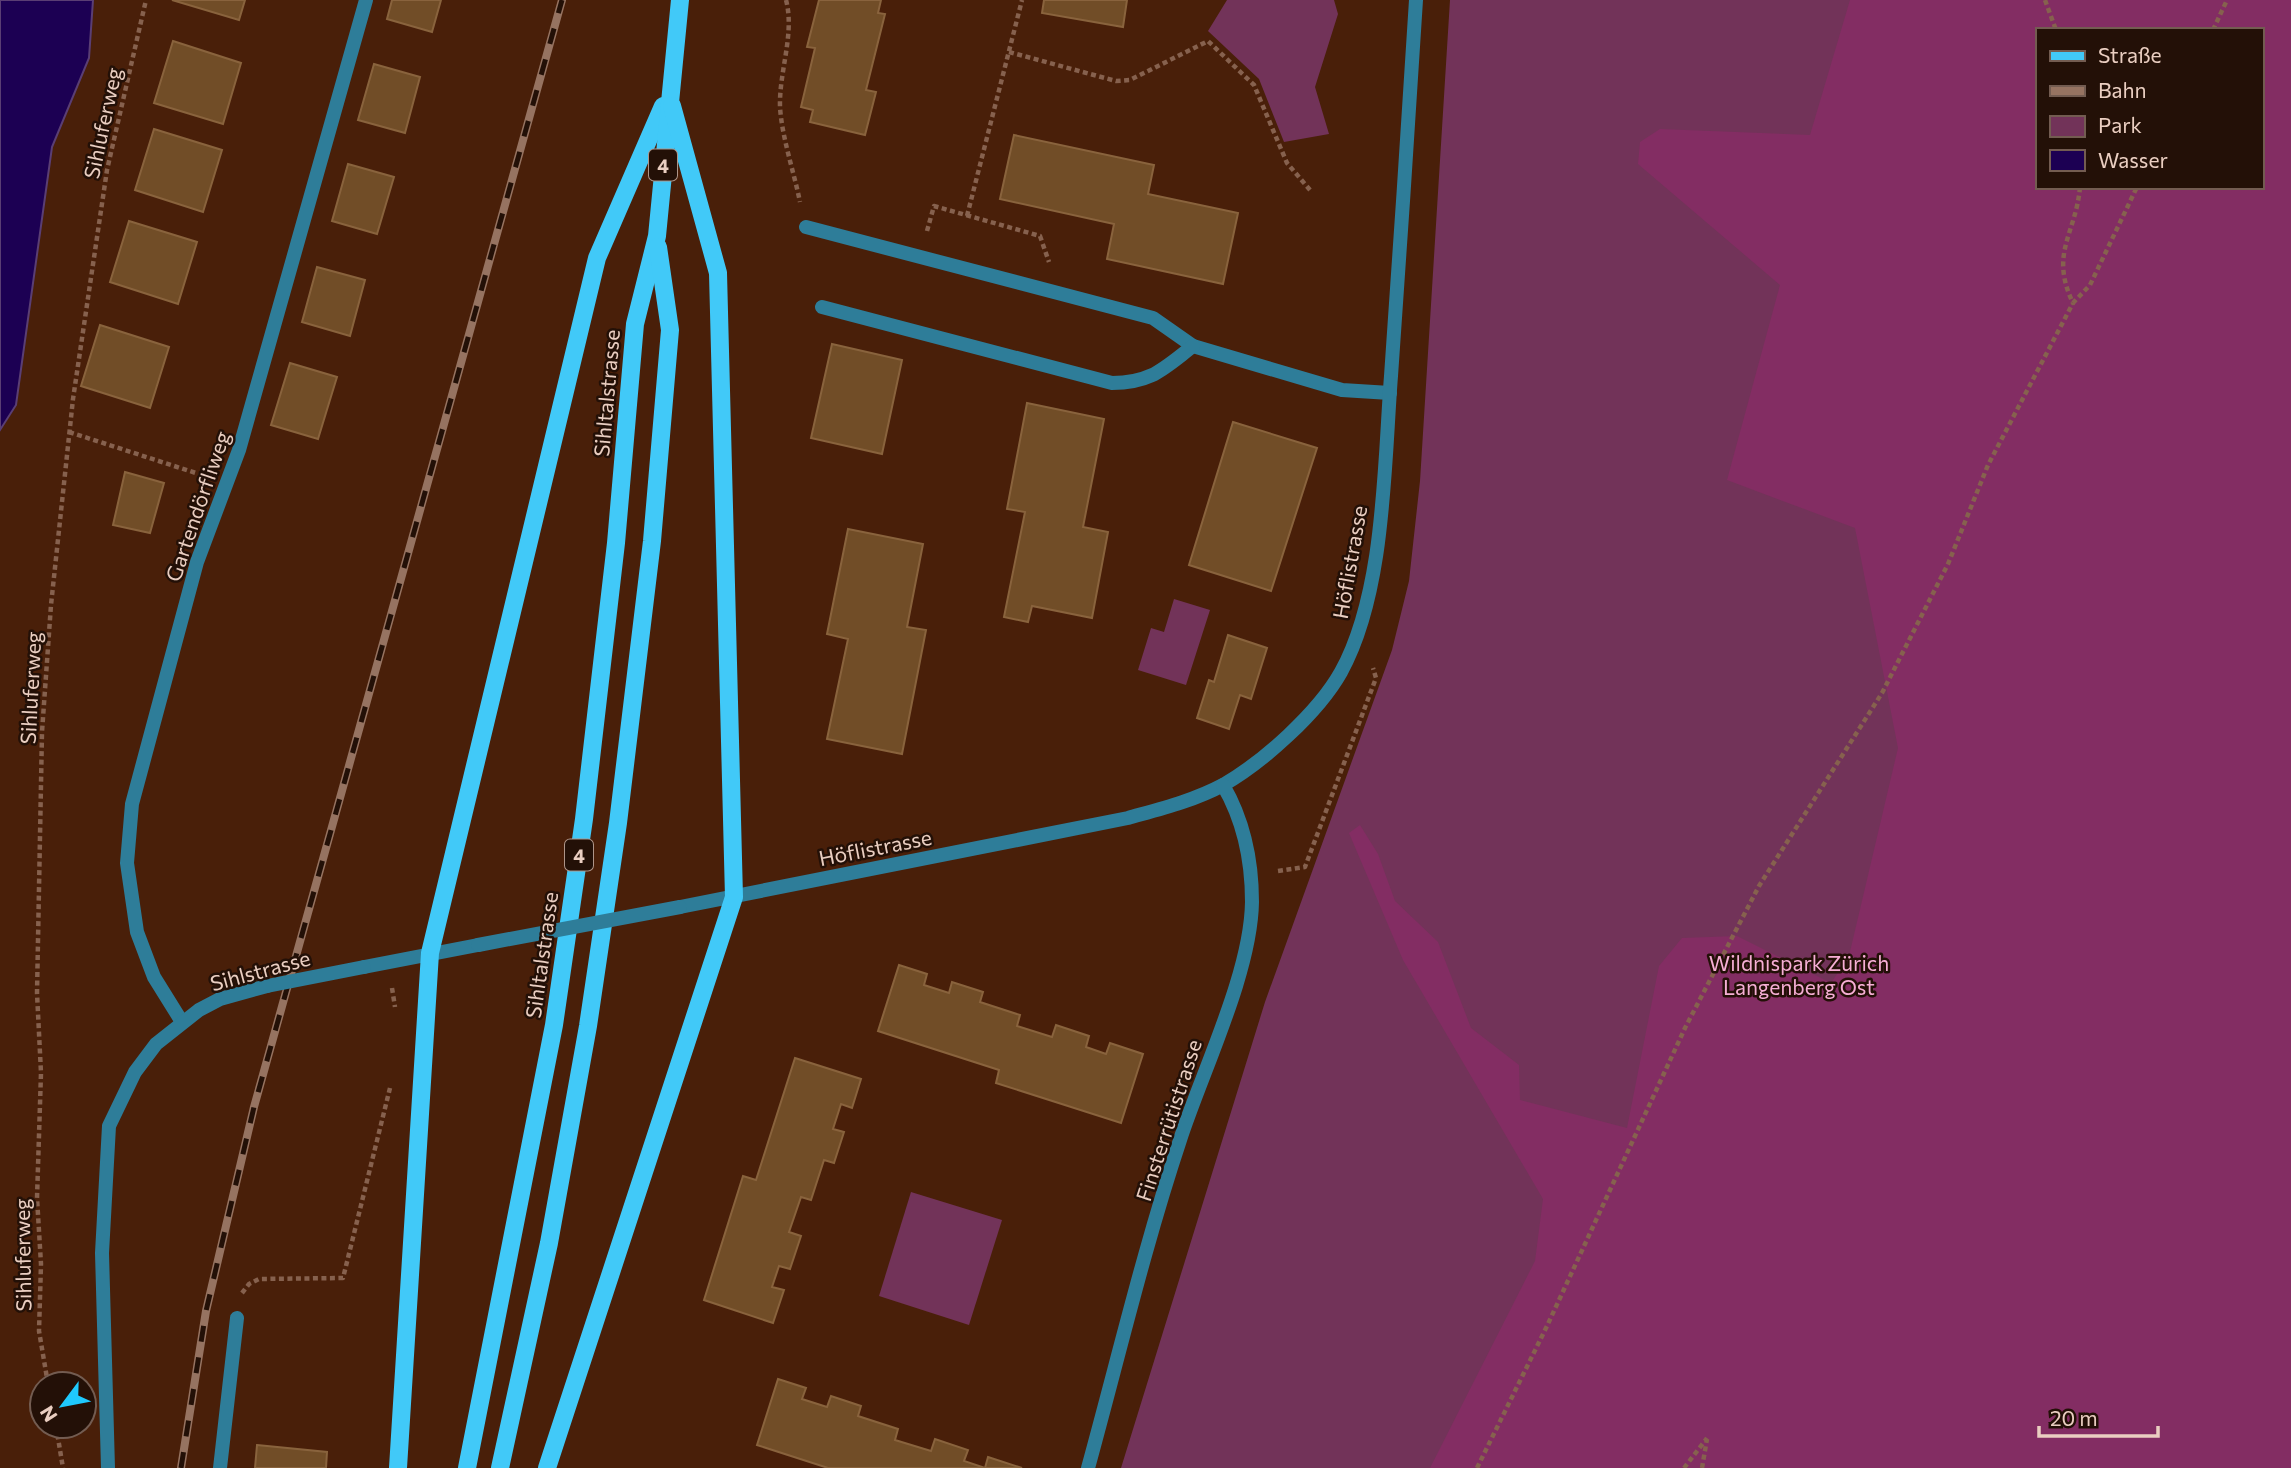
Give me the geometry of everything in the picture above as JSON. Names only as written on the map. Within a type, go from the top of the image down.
[{"type":"main road","name":"Sihltalstrasse","points":[[467,1468],[554,1025],[584,819],[616,543],[635,324],[657,236],[668,93],[680,0]]},
{"type":"main road","points":[[547,1468],[734,897],[718,273],[668,93]]},
{"type":"main road","points":[[398,1468],[430,953],[597,258],[668,93]]},
{"type":"main road","name":"Sihltalstrasse","points":[[500,1468],[549,1243],[588,1026],[620,810],[652,541],[670,330],[657,236]]},
{"type":"street","name":"Gartendörfliweg","points":[[182,1022],[154,977],[137,932],[127,863],[132,804],[197,562],[240,450],[366,0]]},
{"type":"street","name":"Höflistrasse","points":[[734,897],[1128,818],[1176,805],[1223,785],[1270,751],[1317,704],[1340,673],[1360,628],[1376,546],[1390,393],[1416,0]]},
{"type":"street","points":[[806,227],[1153,318],[1193,346],[1342,390],[1390,393]]},
{"type":"street","points":[[822,307],[1112,383],[1134,383],[1152,377],[1193,346]]},
{"type":"street","name":"Finsterrütistrasse","points":[[1088,1468],[1180,1141],[1220,1031],[1240,965],[1252,904],[1250,875],[1246,838],[1236,806],[1223,785]]},
{"type":"street","name":"Sihlstrasse","points":[[108,1468],[102,1254],[109,1126],[119,1099],[156,1044],[182,1022],[220,999],[267,986],[734,897]]},
{"type":"street","points":[[219,1468],[237,1318]]},
{"type":"path","name":"Sihluferweg","points":[[46,1370],[39,1331],[41,1264],[37,1198],[41,1073],[37,910],[49,630],[69,432],[107,170],[146,0]]},
{"type":"path","points":[[786,0],[791,18],[782,71],[780,109],[806,227]]},
{"type":"path","points":[[967,216],[1022,0]]},
{"type":"path","points":[[2045,0],[2055,28]]},
{"type":"path","points":[[2214,28],[2227,0]]},
{"type":"path","points":[[1009,52],[1116,81],[1130,80],[1208,41],[1254,85],[1287,163],[1310,190]]},
{"type":"path","points":[[2073,303],[2063,281],[2064,251],[2080,189]]},
{"type":"path","points":[[1477,1468],[1547,1326],[1685,1028],[1759,886],[1882,693],[1948,564],[1987,465],[2073,303],[2090,285],[2136,189]]},
{"type":"path","points":[[920,257],[934,206],[1040,236],[1051,268],[1046,290]]},
{"type":"path","points":[[69,432],[226,483]]},
{"type":"path","points":[[1250,875],[1305,867],[1376,678],[1360,628]]},
{"type":"path","points":[[388,962],[396,1017]]},
{"type":"path","points":[[237,1318],[242,1293],[249,1284],[259,1279],[343,1278],[391,1083]]},
{"type":"path","points":[[1684,1468],[1707,1438],[1702,1468]]},
{"type":"path","points":[[58,1440],[63,1468]]},
{"type":"green space","points":[[1227,0],[1334,0],[1338,14],[1315,87],[1329,134],[1284,142],[1259,79],[1208,31]]},
{"type":"green space","name":"Wildnispark Zürich Langenberg Ost","points":[[1450,0],[2291,0],[2291,1468],[1121,1468],[1265,1002],[1392,650],[1409,581],[1420,481]]},
{"type":"green space","points":[[1850,0],[2291,0],[2291,1468],[1430,1468],[1535,1261],[1543,1199],[1403,960],[1349,833],[1360,825],[1378,854],[1395,901],[1438,942],[1471,1028],[1519,1065],[1520,1100],[1627,1128],[1659,966],[1682,938],[1737,936],[1831,983],[1849,956],[1898,748],[1855,528],[1727,480],[1780,285],[1638,164],[1640,142],[1660,129],[1810,135]]},
{"type":"green space","points":[[1174,599],[1210,610],[1186,685],[1138,670],[1151,628],[1164,632]]},
{"type":"green space","points":[[911,1192],[1002,1220],[969,1325],[879,1296]]},
{"type":"water","points":[[0,0],[93,0],[89,58],[52,147],[16,405],[0,430]]},
{"type":"building","points":[[172,0],[245,0],[239,20]]},
{"type":"building","points":[[392,0],[441,0],[432,32],[387,19]]},
{"type":"building","points":[[819,0],[881,0],[878,13],[885,14],[866,90],[876,92],[865,135],[810,122],[813,110],[801,107],[815,48],[807,47]]},
{"type":"building","points":[[1044,0],[1127,0],[1123,27],[1042,13]]},
{"type":"building","points":[[173,41],[241,63],[223,124],[154,103]]},
{"type":"building","points":[[374,64],[420,77],[405,133],[358,120]]},
{"type":"building","points":[[154,129],[222,150],[203,212],[135,190]]},
{"type":"building","points":[[1014,135],[1154,165],[1148,194],[1238,213],[1223,284],[1107,259],[1114,224],[1000,199]]},
{"type":"building","points":[[348,164],[394,177],[377,234],[332,221]]},
{"type":"building","points":[[129,221],[197,242],[178,304],[110,282]]},
{"type":"building","points":[[317,267],[365,280],[350,336],[302,322]]},
{"type":"building","points":[[100,325],[169,347],[150,408],[81,386]]},
{"type":"building","points":[[832,344],[902,360],[882,454],[811,438]]},
{"type":"building","points":[[290,363],[337,377],[318,439],[271,425]]},
{"type":"building","points":[[1027,403],[1104,419],[1083,527],[1108,532],[1092,618],[1032,606],[1028,622],[1004,617],[1025,512],[1007,509]]},
{"type":"building","points":[[1233,422],[1317,448],[1271,591],[1189,565]]},
{"type":"building","points":[[125,472],[164,483],[150,533],[113,525]]},
{"type":"building","points":[[848,529],[923,544],[907,627],[926,630],[902,754],[827,739],[848,639],[827,634]]},
{"type":"building","points":[[1228,635],[1267,648],[1251,699],[1240,695],[1229,729],[1197,718],[1209,680],[1214,682]]},
{"type":"building","points":[[899,965],[927,974],[924,985],[949,993],[952,982],[983,992],[980,1002],[1020,1015],[1017,1026],[1052,1037],[1056,1025],[1089,1036],[1086,1047],[1106,1054],[1110,1043],[1143,1054],[1121,1123],[996,1083],[999,1070],[878,1031]]},
{"type":"building","points":[[795,1058],[861,1079],[852,1108],[841,1104],[833,1129],[844,1132],[834,1163],[824,1160],[811,1200],[801,1197],[789,1232],[801,1236],[790,1269],[779,1266],[772,1287],[784,1290],[773,1323],[704,1300],[743,1176],[756,1180]]},
{"type":"building","points":[[778,1379],[806,1388],[802,1399],[827,1407],[831,1396],[861,1406],[858,1416],[898,1429],[895,1440],[931,1451],[935,1439],[968,1450],[964,1461],[985,1468],[828,1468],[757,1445]]},
{"type":"building","points":[[257,1445],[327,1452],[326,1468],[255,1468]]},
{"type":"building","points":[[988,1457],[1022,1468],[985,1468]]},
{"type":"railway","points":[[181,1468],[206,1311],[254,1107],[562,0]]}]
